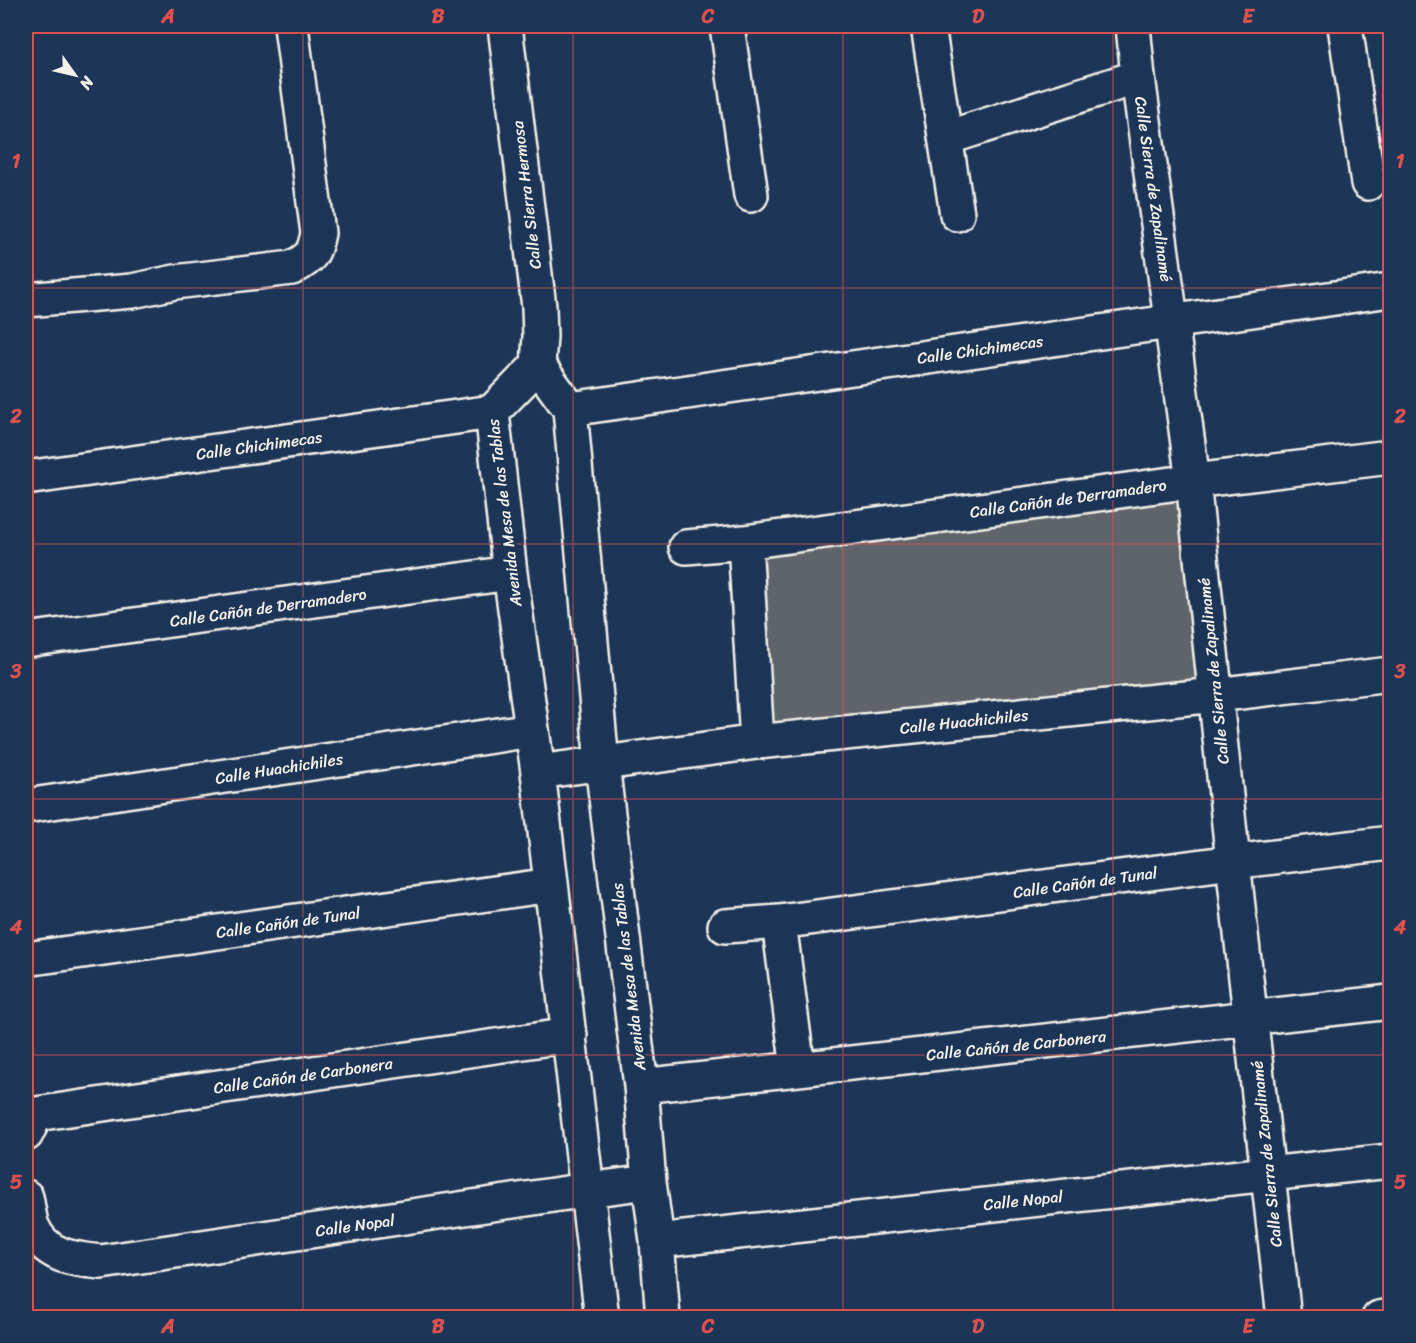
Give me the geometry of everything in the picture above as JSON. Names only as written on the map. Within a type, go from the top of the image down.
[{"type":"street","points":[[26,300],[132,291],[175,282],[292,268],[307,260],[315,247],[318,233],[291,26]]},
{"type":"street","name":"Calle Sierra Hermosa","points":[[505,26],[539,307],[538,365]]},
{"type":"street","points":[[727,26],[751,195]]},
{"type":"street","points":[[928,26],[957,214]]},
{"type":"street","name":"Calle Sierra de Zapalinamé","points":[[1133,26],[1193,481],[1284,1317]]},
{"type":"street","points":[[1345,26],[1368,183]]},
{"type":"street","points":[[946,138],[1138,77]]},
{"type":"street","name":"Calle Chichimecas","points":[[570,409],[1390,290]]},
{"type":"street","points":[[538,365],[570,409]]},
{"type":"street","name":"Avenida Mesa de las Tablas","points":[[538,365],[492,412],[510,573],[538,772],[570,1035],[602,1317]]},
{"type":"street","name":"Avenida Mesa de las Tablas","points":[[570,409],[602,764],[641,1086],[663,1317]]},
{"type":"street","name":"Calle Chichimecas","points":[[26,478],[492,412]]},
{"type":"street","name":"Calle Cañón de Derramadero","points":[[686,547],[745,542],[1193,481],[1390,457]]},
{"type":"street","points":[[745,542],[758,742]]},
{"type":"street","name":"Calle Cañón de Derramadero","points":[[26,640],[510,573]]},
{"type":"street","name":"Calle Huachichiles","points":[[538,772],[758,742],[1390,674]]},
{"type":"street","name":"Calle Huachichiles","points":[[26,806],[532,730]]},
{"type":"street","name":"Calle Cañón de Tunal","points":[[724,926],[779,922],[1390,843]]},
{"type":"street","name":"Calle Cañón de Tunal","points":[[26,959],[551,885]]},
{"type":"street","points":[[779,922],[798,1069]]},
{"type":"street","name":"Calle Cañón de Carbonera","points":[[641,1086],[1390,1002]]},
{"type":"street","name":"Calle Cañón de Carbonera","points":[[31,1124],[570,1035]]},
{"type":"street","name":"Calle Nopal","points":[[657,1241],[1390,1161]]},
{"type":"street","name":"Calle Nopal","points":[[26,1197],[32,1225],[43,1244],[61,1255],[101,1262],[649,1182]]},
{"type":"street","points":[[1379,1317],[1390,1316]]},
{"type":"building","points":[[1186,491],[1216,695],[757,742],[745,542]]}]
